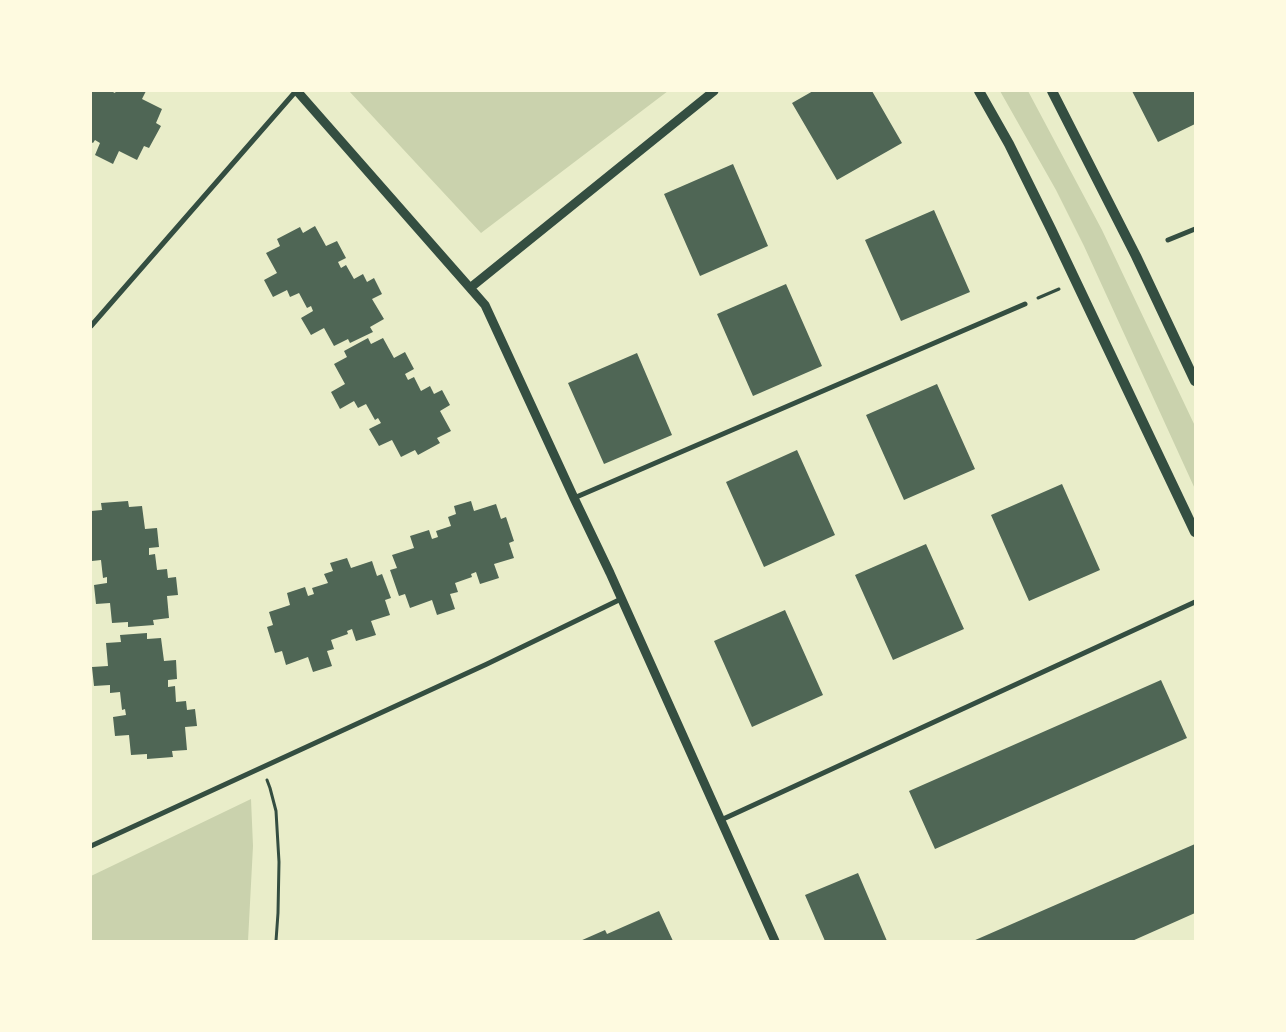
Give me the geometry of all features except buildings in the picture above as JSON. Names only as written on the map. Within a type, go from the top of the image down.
[{"type":"main road","points":[[979,91],[1009,144],[1051,229],[1195,532]]},
{"type":"main road","points":[[1052,91],[1136,256],[1195,381]]},
{"type":"street","points":[[91,326],[297,91],[486,306],[776,941]]},
{"type":"street","points":[[470,288],[714,91]]},
{"type":"street","points":[[1168,240],[1195,229]]},
{"type":"street","points":[[574,498],[1026,304]]},
{"type":"street","points":[[91,846],[487,664],[621,599]]},
{"type":"street","points":[[721,820],[1195,602]]},
{"type":"path","points":[[1026,304],[1076,282]]},
{"type":"path","points":[[262,768],[276,810],[279,862],[276,941]]},
{"type":"green space","points":[[349,91],[668,91],[481,233]]},
{"type":"green space","points":[[1000,91],[1028,91],[1102,230],[1195,426],[1195,489],[1084,246],[1056,190]]},
{"type":"green space","points":[[251,799],[253,846],[248,941],[91,941],[91,876]]}]
